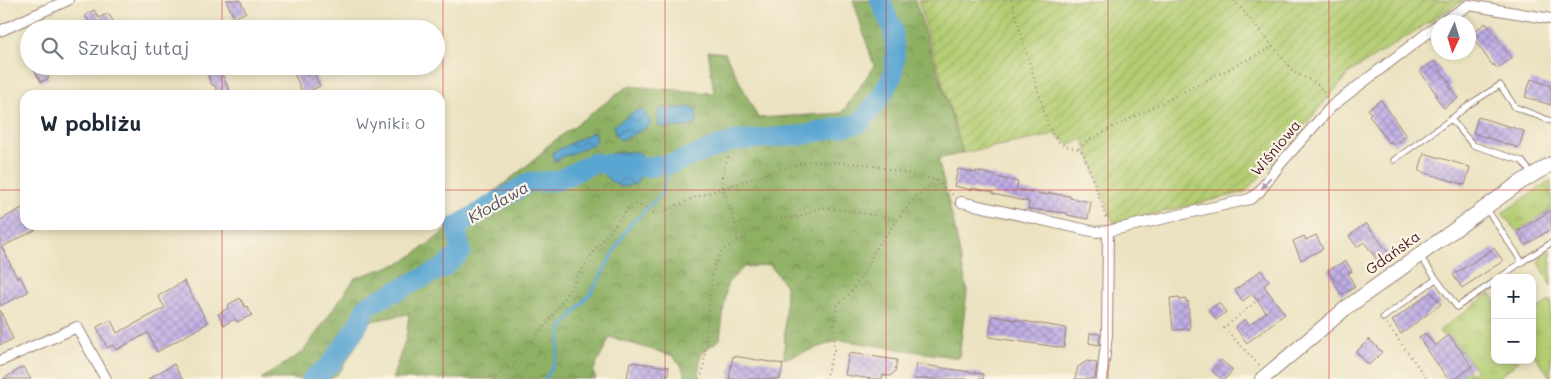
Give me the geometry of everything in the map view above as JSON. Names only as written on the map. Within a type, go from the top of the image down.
[{"type":"street","points":[[24,20],[68,0]]},
{"type":"street","points":[[1454,15],[1470,5],[1551,19]]},
{"type":"street","points":[[0,31],[20,22]]},
{"type":"street","name":"Wiśniowa","points":[[961,202],[1096,232],[1108,231],[1255,196],[1332,106],[1431,30]]},
{"type":"street","name":"Gdańska","points":[[1265,376],[1346,308],[1419,254],[1532,175],[1551,164]]},
{"type":"street","points":[[1102,379],[1107,335],[1108,231]]},
{"type":"street","points":[[0,361],[78,327],[106,379]]},
{"type":"lane","points":[[1394,160],[1470,104],[1500,86],[1515,107],[1551,121]]},
{"type":"lane","points":[[1451,118],[1473,145],[1522,161],[1532,175]]},
{"type":"lane","points":[[1486,207],[1522,262]]},
{"type":"lane","points":[[1505,274],[1551,243]]},
{"type":"lane","points":[[1419,254],[1457,307],[1491,284]]},
{"type":"lane","points":[[1383,318],[1436,280]]},
{"type":"path","points":[[1011,0],[1049,128],[1061,144],[1080,149],[1084,154],[1108,225],[1108,231]]},
{"type":"path","points":[[1234,0],[1295,73],[1316,83],[1332,106]]},
{"type":"path","points":[[1080,149],[1088,140],[1272,47]]},
{"type":"path","points":[[728,157],[722,174],[722,188],[737,229],[737,242]]},
{"type":"path","points":[[491,379],[513,366],[551,318],[594,251],[632,204],[644,207],[652,213],[660,213],[696,197],[810,161],[866,164],[936,180],[961,202]]},
{"type":"path","points":[[824,379],[834,350],[834,322],[837,306],[850,293],[865,272],[876,248],[915,197],[936,180]]},
{"type":"path","points":[[699,379],[703,373],[713,268],[721,252],[771,220],[802,216],[822,207],[898,219]]},
{"type":"path","points":[[1265,294],[1224,328],[1265,376]]},
{"type":"path","points":[[1383,318],[1427,379]]},
{"type":"green space","points":[[853,0],[915,0],[963,153],[938,159],[954,224],[967,291],[959,358],[840,340],[784,359],[786,286],[770,265],[744,267],[727,284],[720,339],[701,353],[697,379],[687,379],[681,366],[673,356],[610,337],[593,372],[596,379],[392,379],[406,338],[409,314],[371,321],[340,372],[331,379],[261,379],[303,352],[355,278],[403,262],[435,239],[540,155],[546,147],[628,86],[714,93],[708,51],[725,53],[758,118],[842,113],[874,66]]},
{"type":"green space","points":[[918,0],[1464,0],[1440,15],[1431,15],[1431,21],[1350,72],[1270,166],[1245,192],[1114,224],[1083,139],[1071,145],[1053,133],[1049,136],[963,153]]},
{"type":"green space","points":[[1551,180],[1551,209],[1517,232],[1502,213]]},
{"type":"green space","points":[[1551,250],[1551,286],[1539,262],[1541,256]]},
{"type":"green space","points":[[1490,293],[1491,364],[1515,364],[1496,379],[1456,379],[1457,354],[1470,374],[1476,370],[1450,336],[1445,338],[1439,331]]},
{"type":"green space","points":[[1551,300],[1551,378],[1536,357],[1536,309]]},
{"type":"water","points":[[690,107],[696,110],[697,124],[687,127],[659,127],[657,114],[661,109]]},
{"type":"water","points":[[643,110],[650,121],[650,125],[621,140],[616,136],[613,126],[635,111]]},
{"type":"water","points":[[595,131],[596,143],[554,161],[552,153]]},
{"type":"water","points":[[638,152],[643,157],[643,165],[636,184],[621,187],[609,180],[599,168],[610,154]]},
{"type":"building","points":[[226,0],[240,0],[246,12],[234,18]]},
{"type":"building","points":[[94,10],[99,18],[108,13],[112,20],[88,20],[85,15]]},
{"type":"building","points":[[1486,23],[1512,58],[1497,69],[1494,64],[1493,66],[1476,42],[1476,30]]},
{"type":"building","points":[[1434,61],[1458,98],[1444,108],[1420,71]]},
{"type":"building","points":[[37,75],[48,75],[49,78],[41,82]]},
{"type":"building","points":[[208,75],[223,75],[229,90],[217,90],[211,84]]},
{"type":"building","points":[[295,75],[315,75],[320,86],[312,90],[301,90]]},
{"type":"building","points":[[1531,79],[1551,86],[1551,105],[1525,97]]},
{"type":"building","points":[[1381,100],[1406,136],[1394,145],[1391,141],[1389,143],[1369,115],[1371,113],[1368,109]]},
{"type":"building","points":[[1478,117],[1524,131],[1519,148],[1473,133]]},
{"type":"building","points":[[1424,153],[1470,167],[1465,185],[1419,171]]},
{"type":"building","points":[[958,169],[976,173],[976,171],[1018,182],[1016,189],[1048,195],[1049,193],[1070,196],[1070,198],[1091,202],[1088,219],[1067,215],[1067,213],[1028,209],[1029,202],[993,194],[993,192],[954,186]]},
{"type":"building","points":[[20,209],[20,230],[35,230],[2,247],[17,278],[20,276],[28,292],[0,306],[0,220]]},
{"type":"building","points":[[1551,210],[1551,229],[1526,245],[1517,232]]},
{"type":"building","points":[[1366,223],[1389,253],[1378,261],[1364,242],[1357,247],[1349,236]]},
{"type":"building","points":[[1316,235],[1323,249],[1301,260],[1293,241],[1304,236],[1306,240]]},
{"type":"building","points":[[1494,248],[1503,261],[1462,288],[1453,275]]},
{"type":"building","points":[[1346,261],[1352,271],[1348,273],[1355,287],[1341,295],[1328,270]]},
{"type":"building","points":[[1261,270],[1269,281],[1264,286],[1285,314],[1247,343],[1235,327],[1245,319],[1249,325],[1266,312],[1252,294],[1243,301],[1235,290]]},
{"type":"building","points":[[184,281],[208,323],[157,352],[148,333],[116,350],[113,345],[107,348],[97,327],[111,320],[117,333],[165,308],[158,296]]},
{"type":"building","points":[[1431,292],[1441,304],[1401,334],[1392,321]]},
{"type":"building","points":[[1179,297],[1180,300],[1186,299],[1186,302],[1188,301],[1190,329],[1173,330],[1170,298]]},
{"type":"building","points":[[240,298],[252,315],[237,322],[235,319],[224,325],[218,314],[228,308],[229,304]]},
{"type":"building","points":[[1219,303],[1226,312],[1216,320],[1209,310]]},
{"type":"building","points":[[0,310],[13,339],[0,345]]},
{"type":"building","points":[[992,316],[1066,328],[1064,348],[989,337]]},
{"type":"building","points":[[1090,333],[1100,334],[1099,345],[1089,343]]},
{"type":"building","points":[[1425,333],[1435,346],[1449,335],[1472,366],[1456,379],[1448,379],[1419,338]]},
{"type":"building","points":[[1369,339],[1382,352],[1369,365],[1356,352]]},
{"type":"building","points":[[849,353],[897,360],[895,372],[890,376],[883,375],[882,379],[845,375]]},
{"type":"building","points":[[733,356],[783,364],[780,379],[729,379]]},
{"type":"building","points":[[1221,360],[1233,370],[1225,379],[1221,379],[1212,371]]},
{"type":"building","points":[[1087,361],[1097,363],[1095,379],[1075,379],[1078,367]]},
{"type":"building","points":[[630,362],[669,367],[667,379],[627,379]]},
{"type":"building","points":[[174,364],[182,379],[148,379]]},
{"type":"building","points":[[917,364],[983,374],[983,379],[914,379]]},
{"type":"building","points":[[23,367],[31,379],[3,379]]},
{"type":"waterway","name":"Kłodawa","points":[[312,379],[331,364],[356,328],[368,305],[443,268],[461,252],[456,226],[530,182],[557,181],[593,163],[649,167],[674,163],[733,141],[804,135],[860,123],[880,99],[893,74],[895,55],[893,30],[880,0]]},
{"type":"waterway","name":"Kłodawa","points":[[545,379],[557,355],[562,328],[592,291],[628,227],[661,194],[674,163]]}]
